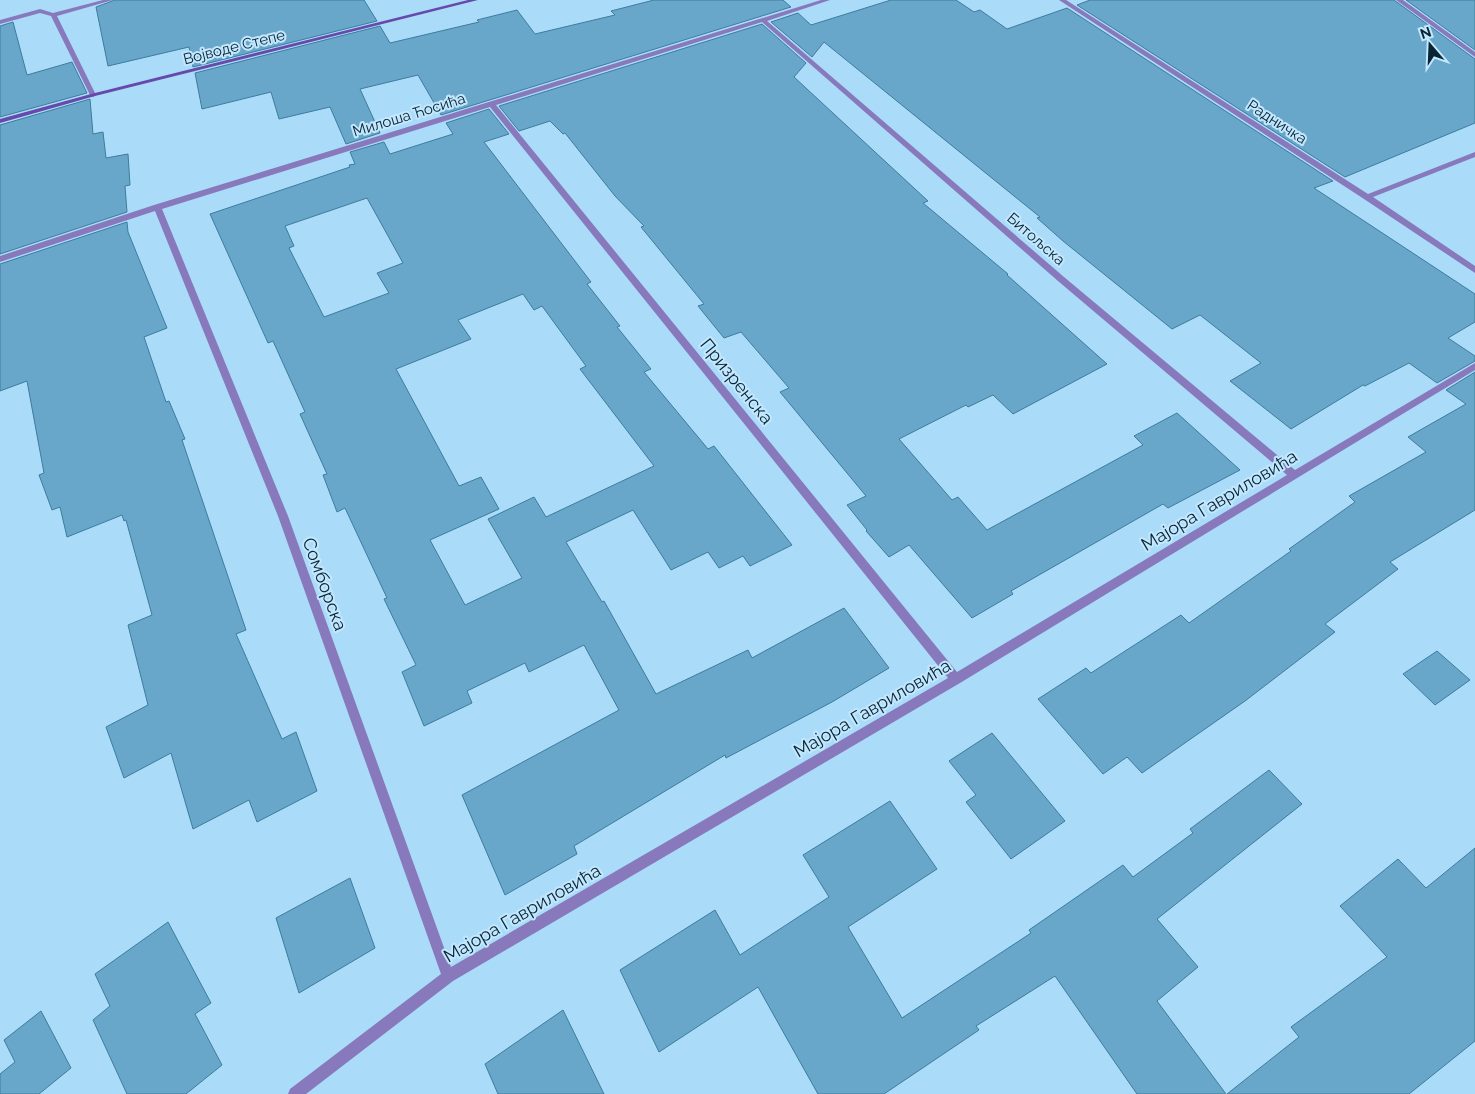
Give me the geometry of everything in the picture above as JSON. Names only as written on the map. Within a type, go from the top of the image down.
[{"type":"main road","name":"Војводе Степе","points":[[0,121],[93,95],[475,0]]},
{"type":"street","points":[[0,22],[40,11],[53,15],[110,0]]},
{"type":"street","name":"Радничка","points":[[1062,0],[1367,197],[1475,270]]},
{"type":"street","points":[[1399,0],[1475,55]]},
{"type":"street","name":"Милоша Ћосића","points":[[0,260],[157,207],[822,1]]},
{"type":"street","points":[[53,15],[93,95]]},
{"type":"street","name":"Битољска","points":[[763,20],[1061,279],[1294,475]]},
{"type":"street","name":"Призренска","points":[[492,104],[956,679]]},
{"type":"street","points":[[1367,197],[1475,154]]},
{"type":"street","name":"Сомборска","points":[[157,207],[283,516],[448,976]]},
{"type":"street","name":"Мајора Гавриловића","points":[[295,1094],[448,976],[956,679],[1475,366]]},
{"type":"building","points":[[115,0],[364,0],[377,21],[193,67],[189,47],[108,66],[96,7]]},
{"type":"building","points":[[654,0],[783,0],[791,7],[441,115],[418,75],[360,89],[380,133],[346,144],[330,107],[279,119],[271,92],[202,109],[195,73],[380,26],[390,43],[479,22],[477,20],[517,10],[535,34],[615,15],[611,11]]},
{"type":"building","points":[[891,0],[956,0],[974,12],[980,10],[1007,29],[1067,8],[1333,181],[1314,188],[1475,294],[1475,322],[1448,338],[1475,356],[1475,361],[1437,383],[1409,363],[1365,386],[1363,385],[1291,429],[1230,381],[1261,363],[1200,315],[1172,329],[1063,241],[1037,218],[1040,217],[824,42],[812,57],[771,22],[798,13],[811,25]]},
{"type":"building","points":[[1090,0],[1394,0],[1475,59],[1475,123],[1345,177],[1077,5]]},
{"type":"building","points":[[1406,0],[1475,0],[1475,50]]},
{"type":"building","points":[[13,22],[27,75],[72,62],[87,93],[0,117],[0,26]]},
{"type":"building","points":[[762,24],[806,63],[794,77],[928,201],[923,203],[1008,274],[1107,364],[1013,414],[993,395],[968,407],[966,405],[899,439],[952,500],[958,497],[987,530],[1143,445],[1134,436],[1177,413],[1240,470],[1168,508],[1163,504],[1011,591],[1013,594],[972,618],[909,545],[889,557],[866,531],[847,505],[866,496],[780,392],[789,388],[741,332],[724,338],[698,306],[704,304],[641,227],[644,226],[615,196],[565,133],[563,134],[550,121],[519,131],[499,106]]},
{"type":"building","points":[[90,99],[93,134],[103,132],[106,158],[128,154],[130,185],[125,186],[127,212],[0,254],[0,125]]},
{"type":"building","points":[[489,109],[509,134],[484,142],[591,282],[587,284],[620,326],[617,327],[651,369],[644,372],[708,449],[714,446],[792,545],[750,566],[743,556],[719,568],[708,552],[671,570],[633,510],[566,542],[602,602],[604,601],[656,694],[748,650],[752,658],[844,608],[889,668],[832,702],[726,758],[725,755],[574,846],[577,854],[505,895],[462,795],[619,710],[584,645],[529,672],[525,663],[467,691],[472,703],[424,726],[402,672],[416,665],[384,599],[387,598],[345,508],[337,512],[323,475],[327,474],[300,414],[305,412],[273,341],[268,343],[210,214],[350,167],[349,165],[355,164],[350,152],[384,142],[390,154],[453,134],[446,123]],"holes":[[[367,198],[403,263],[377,273],[389,293],[324,317],[289,248],[294,246],[285,226]],[[523,294],[534,310],[542,306],[586,366],[580,369],[654,466],[546,517],[534,497],[488,519],[522,578],[465,605],[430,540],[499,509],[481,477],[459,486],[396,369],[471,339],[458,320]]]},
{"type":"building","points":[[127,222],[128,232],[167,328],[144,337],[166,402],[169,401],[185,439],[182,440],[246,630],[236,634],[282,739],[296,732],[317,791],[257,822],[249,800],[193,829],[171,753],[124,778],[106,727],[148,705],[128,625],[152,615],[126,520],[124,521],[122,515],[67,537],[60,507],[52,510],[39,475],[44,473],[27,381],[0,391],[0,264]]},
{"type":"building","points":[[1475,372],[1475,510],[1390,562],[1398,569],[1325,624],[1335,632],[1245,701],[1142,773],[1127,757],[1103,774],[1038,699],[1086,668],[1091,673],[1181,615],[1189,623],[1291,551],[1289,549],[1355,502],[1349,496],[1426,452],[1408,437],[1466,404],[1446,390]]},
{"type":"building","points":[[1437,651],[1470,680],[1435,705],[1403,674]]},
{"type":"building","points":[[992,733],[1065,821],[1011,859],[966,802],[976,795],[949,761]]},
{"type":"building","points":[[1269,770],[1302,804],[1157,919],[1198,967],[1157,1001],[1226,1094],[1137,1094],[1055,976],[976,1026],[979,1030],[884,1094],[818,1094],[758,987],[659,1052],[620,970],[715,910],[740,955],[829,897],[803,855],[890,801],[937,869],[848,927],[902,1018],[1031,933],[1029,930],[1123,865],[1133,877],[1193,833],[1190,829]]},
{"type":"building","points":[[1475,848],[1475,1041],[1409,1094],[1227,1094],[1299,1037],[1291,1027],[1387,957],[1340,906],[1398,859],[1426,888]]},
{"type":"building","points":[[350,878],[375,948],[299,993],[276,918]]},
{"type":"building","points":[[168,922],[211,1003],[195,1014],[222,1065],[186,1094],[127,1094],[93,1020],[110,1006],[95,974]]},
{"type":"building","points":[[563,1010],[604,1094],[498,1094],[485,1064]]},
{"type":"building","points":[[41,1011],[71,1068],[39,1094],[0,1094],[0,1074],[15,1062],[4,1040]]}]
